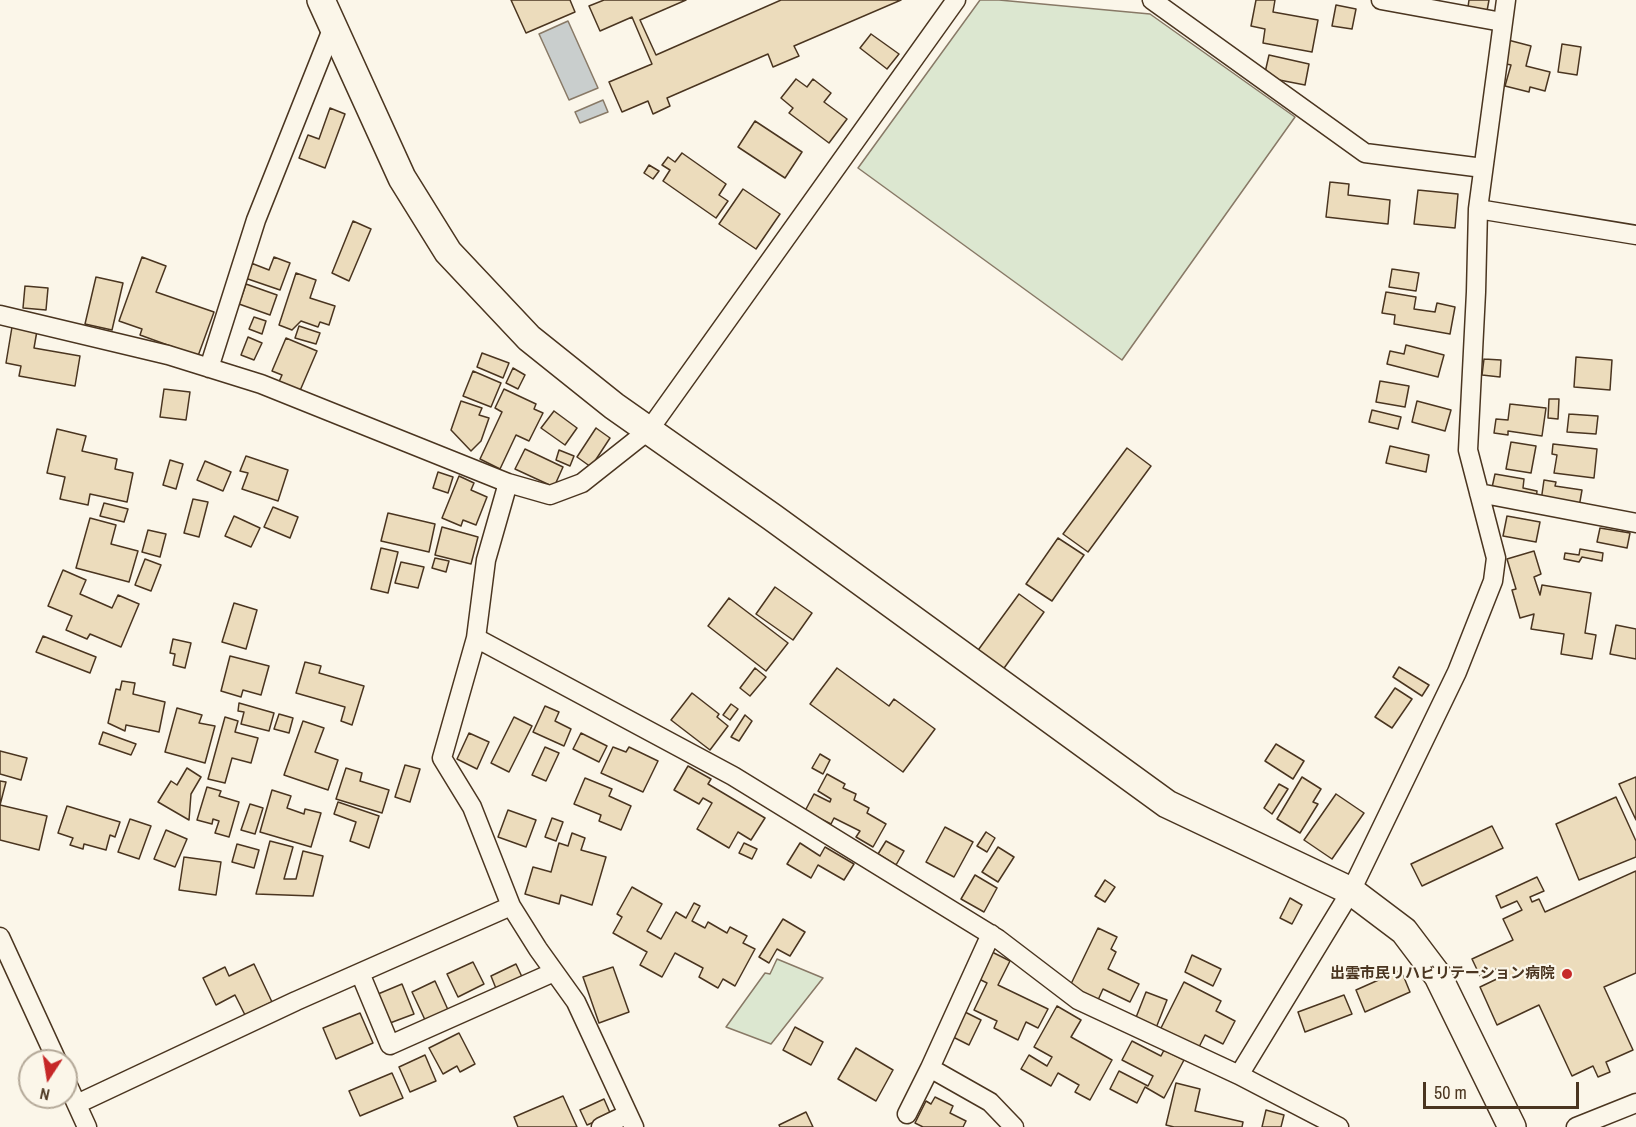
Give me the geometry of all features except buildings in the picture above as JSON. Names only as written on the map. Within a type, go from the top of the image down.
[{"type":"street","points":[[321,0],[402,178],[448,252],[529,338],[614,406],[1167,804],[1351,891],[1404,931],[1438,976],[1512,1127]]},
{"type":"street","points":[[0,315],[168,355],[261,384],[508,483],[550,495],[582,483],[649,430],[956,0]]},
{"type":"street","points":[[1152,0],[1365,153],[1483,168]]},
{"type":"street","points":[[1381,0],[1502,22]]},
{"type":"street","points":[[1239,1075],[1351,891],[1457,672],[1493,581],[1496,558],[1468,450],[1478,209],[1506,0]]},
{"type":"street","points":[[209,368],[256,220],[333,27]]},
{"type":"street","points":[[1478,209],[1635,230]]},
{"type":"street","points":[[508,483],[486,560],[476,638],[442,758],[472,807],[511,906],[576,1002],[631,1121],[601,1127]]},
{"type":"street","points":[[1479,493],[1636,523]]},
{"type":"street","points":[[476,638],[733,776],[991,934],[1078,1000],[1239,1075],[1339,1127]]},
{"type":"street","points":[[78,1104],[511,906]]},
{"type":"street","points":[[907,1114],[991,934]]},
{"type":"street","points":[[0,937],[51,1049]]},
{"type":"street","points":[[360,973],[390,1045],[554,972]]},
{"type":"street","points":[[930,1068],[990,1102],[1014,1127]]},
{"type":"street","points":[[1576,1127],[1636,1103]]},
{"type":"street","points":[[78,1106],[87,1127]]},
{"type":"green space","points":[[980,0],[1150,14],[1295,117],[1122,360],[858,168]]},
{"type":"green space","points":[[777,959],[823,978],[771,1044],[726,1027],[765,973],[770,974]]},
{"type":"shaded area","points":[[568,21],[598,88],[569,100],[539,34]]},
{"type":"shaded area","points":[[603,100],[608,112],[580,123],[575,112]]},
{"type":"place","name":"出雲市民リハビリテーション病院","points":[[1567,974]]}]
